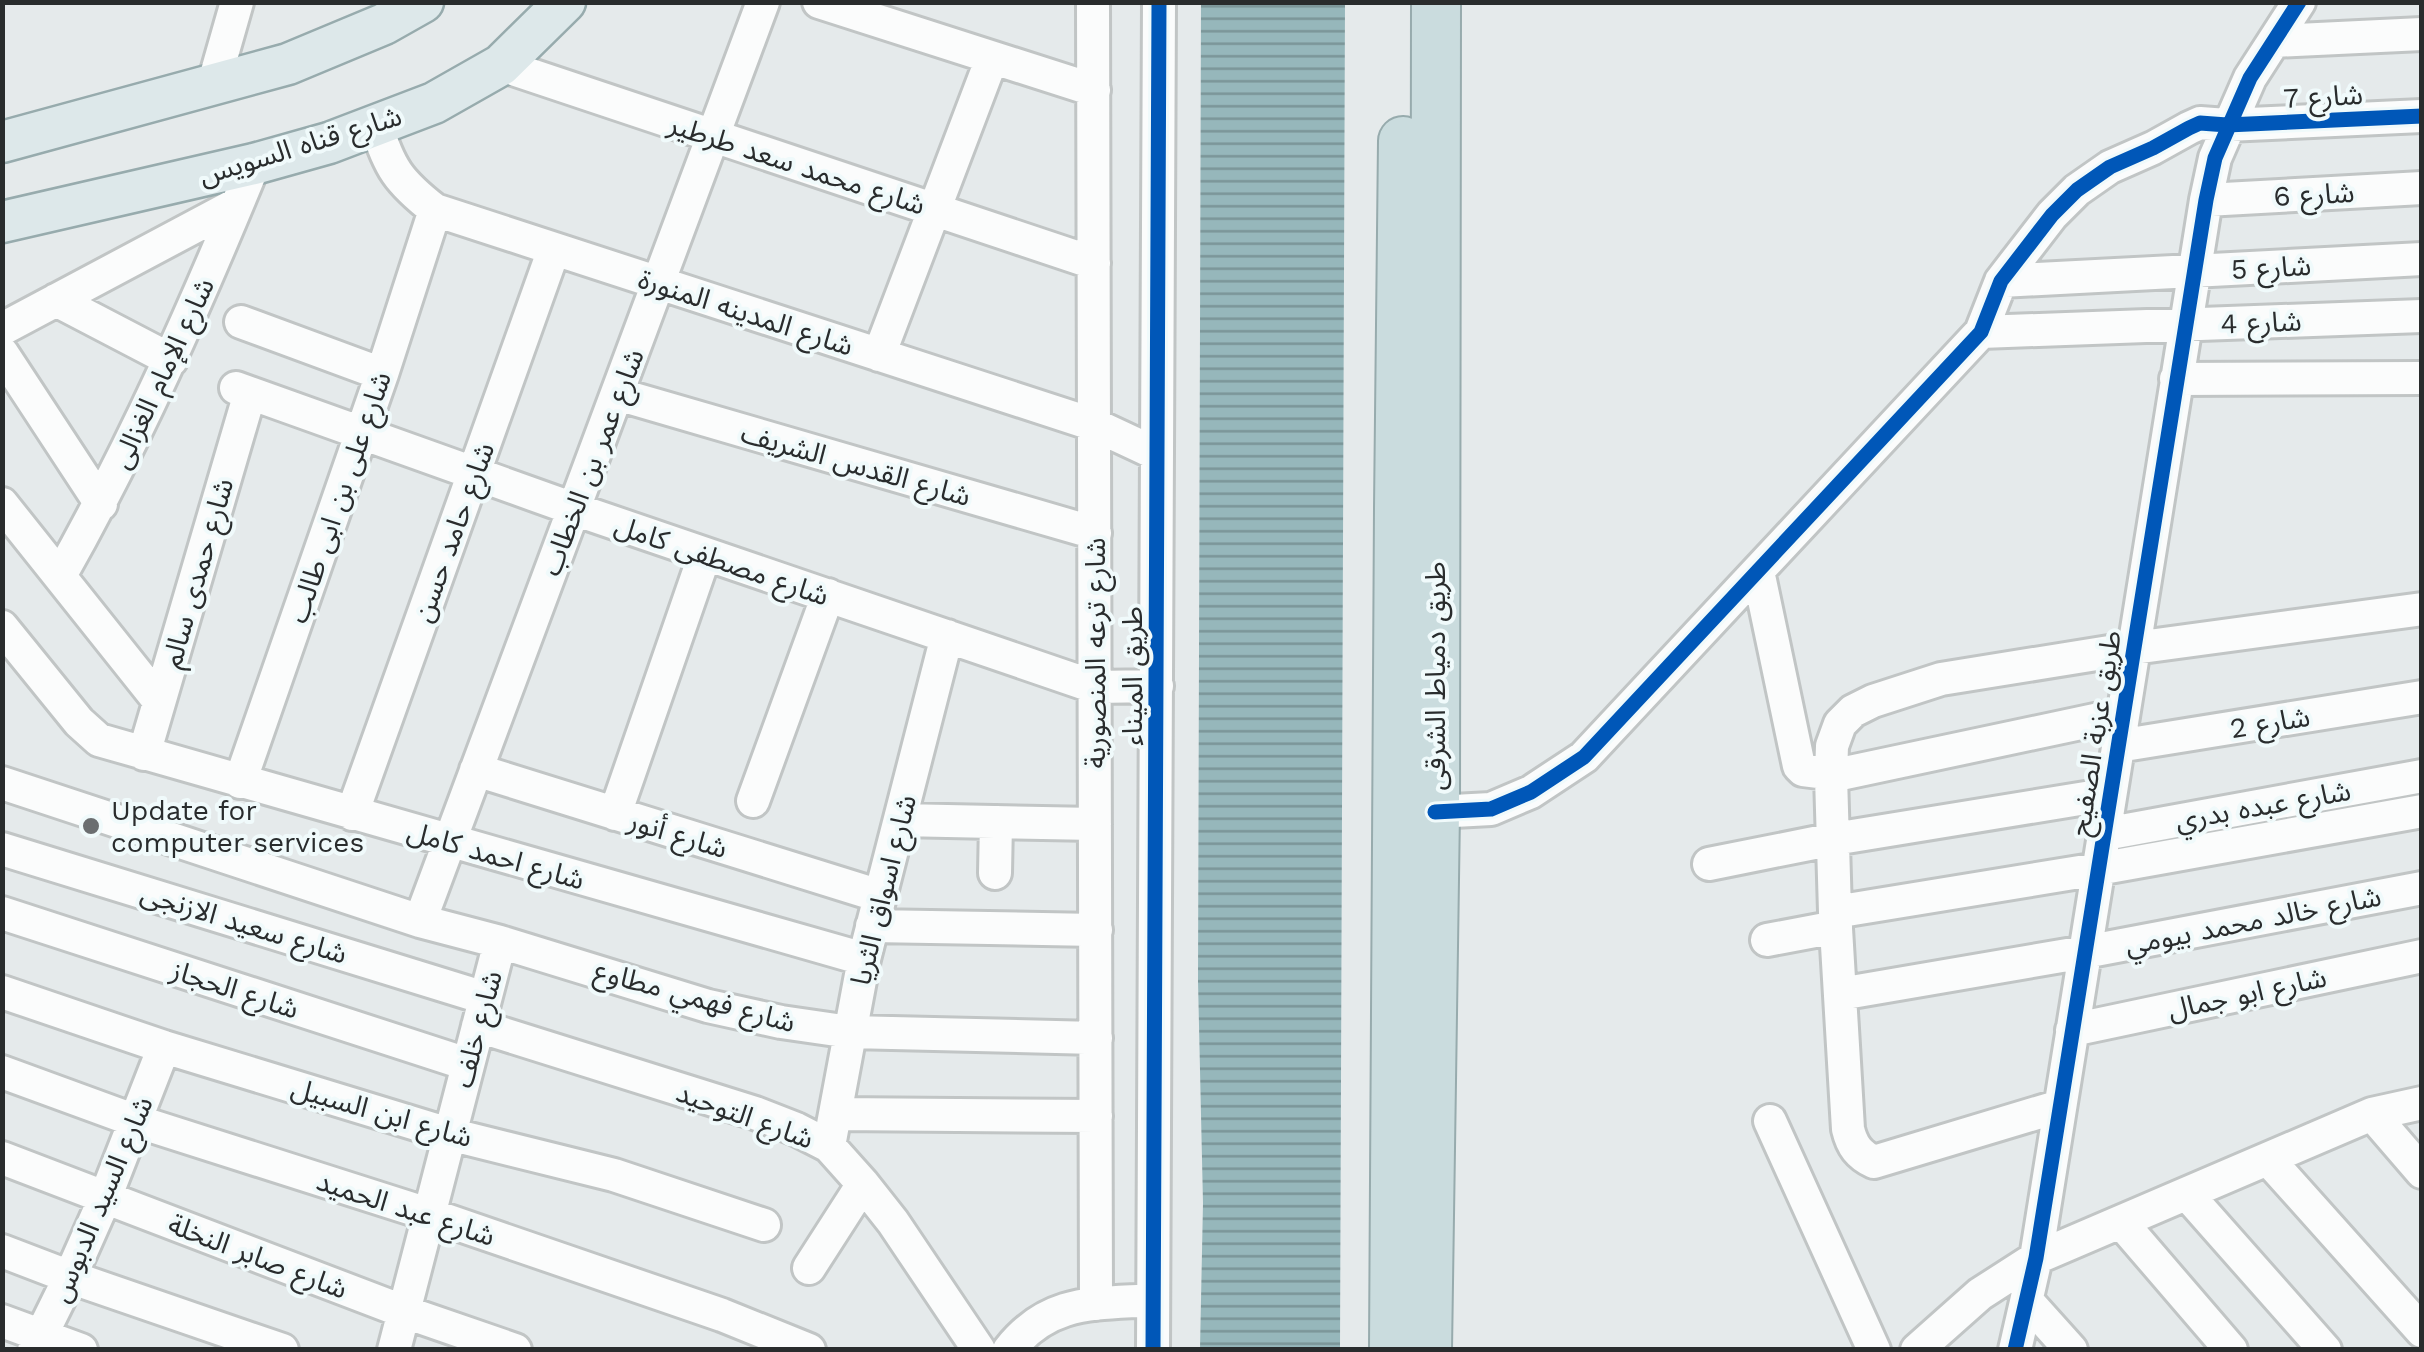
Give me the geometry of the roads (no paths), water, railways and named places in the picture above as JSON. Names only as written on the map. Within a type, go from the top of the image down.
[{"type":"highway","name":"طريق دمياط الشرقى","points":[[1404,2],[1420,75],[1435,812],[1427,1350]]},
{"type":"highway","name":"طريق دمياط الشرقى","points":[[1394,1350],[1398,509],[1420,75],[1436,2]]},
{"type":"main road","points":[[2,142],[288,64],[347,41],[423,2]]},
{"type":"main road","name":"شارع قناه السويس","points":[[2,222],[254,164],[329,143],[434,103],[500,65],[565,2]]},
{"type":"street","points":[[213,86],[237,2]]},
{"type":"street","name":"شارع عمر بن الخطاب","points":[[420,920],[763,2]]},
{"type":"street","points":[[819,2],[1094,90]]},
{"type":"street","name":"شارع ترعه المنصورية","points":[[1094,2],[1096,1304]]},
{"type":"street","name":"طريق الميناء","points":[[1153,1350],[1159,2]]},
{"type":"street","name":"طريق عزبة الصفيح","points":[[2015,1350],[2036,1258],[2206,200],[2227,126],[2250,78],[2299,2]]},
{"type":"street","points":[[2274,41],[2422,34]]},
{"type":"street","points":[[879,355],[992,58]]},
{"type":"street","name":"شارع محمد سعد طرطير","points":[[500,65],[1094,263]]},
{"type":"street","name":"شارع 7","points":[[1980,332],[2001,282],[2077,190],[2110,167],[2188,128],[2200,124],[2422,116]]},
{"type":"street","name":"شارع المدينه المنورة","points":[[376,124],[386,158],[407,188],[435,210],[1094,425],[1157,454]]},
{"type":"street","name":"شارع الإمام الغزالى","points":[[60,576],[101,504],[171,360],[254,164]]},
{"type":"street","name":"شارع 6","points":[[2206,200],[2422,188]]},
{"type":"street","points":[[2,329],[238,204]]},
{"type":"street","name":"شارع على بن ابى طالب","points":[[240,782],[435,210]]},
{"type":"street","name":"شارع حامد حسن","points":[[352,814],[554,249]]},
{"type":"street","name":"شارع 5","points":[[2001,282],[2422,259]]},
{"type":"street","points":[[56,300],[171,360]]},
{"type":"street","name":"شارع 4","points":[[1980,332],[2422,316]]},
{"type":"street","points":[[242,322],[382,374]]},
{"type":"street","points":[[1435,812],[1492,810],[1532,792],[1584,757],[1980,332]]},
{"type":"street","points":[[2,353],[101,504]]},
{"type":"street","points":[[2176,379],[2422,378]]},
{"type":"street","name":"شارع مصطفى كامل","points":[[243,391],[1095,687],[1157,686]]},
{"type":"street","name":"شارع حمدى سالم","points":[[144,754],[243,391]]},
{"type":"street","name":"شارع القدس الشريف","points":[[617,394],[1095,533]]},
{"type":"street","points":[[2,504],[160,701]]},
{"type":"street","points":[[615,814],[704,554]]},
{"type":"street","points":[[1758,571],[1799,766],[1831,776]]},
{"type":"street","points":[[754,800],[828,595]]},
{"type":"street","points":[[2060,1106],[1874,1162],[1856,1150],[1848,1129],[1835,919],[1831,776],[1832,746],[1840,724],[1852,711],[1872,701],[1941,679],[2422,609]]},
{"type":"street","name":"شارع احمد كامل","points":[[2,628],[79,722],[99,740],[864,959]]},
{"type":"street","name":"شارع اسواق الثريا","points":[[832,1130],[864,959],[947,636]]},
{"type":"street","name":"شارع 2","points":[[1831,776],[2121,730],[2422,696]]},
{"type":"street","name":"شارع أنور","points":[[476,770],[615,814],[876,911],[1096,930]]},
{"type":"street","name":"شارع عبده بدري","points":[[2105,834],[2422,776]]},
{"type":"street","name":"شارع فهمي مطاوع","points":[[2,783],[420,920],[708,1006],[850,1032],[1096,1038]]},
{"type":"street","points":[[1709,864],[1834,838],[2110,794]]},
{"type":"street","points":[[1767,940],[1835,919],[2422,811]]},
{"type":"street","points":[[900,820],[1096,824]]},
{"type":"street","points":[[995,873],[996,822]]},
{"type":"street","name":"شارع سعيد الازنجى","points":[[2,849],[482,1012]]},
{"type":"street","name":"شارع خالد محمد بيومي","points":[[1840,994],[2422,888]]},
{"type":"street","name":"شارع الحجاز","points":[[2,913],[468,1064]]},
{"type":"street","name":"شارع خلف","points":[[394,1350],[500,942]]},
{"type":"street","name":"شارع ابو جمال","points":[[2072,1030],[2422,956]]},
{"type":"street","name":"شارع ابن السبيل","points":[[2,992],[164,1047],[449,1134],[614,1175],[764,1225]]},
{"type":"street","name":"شارع التوحيد","points":[[482,1012],[796,1129],[832,1130],[864,1184],[979,1350]]},
{"type":"street","name":"شارع السيد الدبوس","points":[[37,1342],[105,1198],[164,1047]]},
{"type":"street","name":"شارع عبد الحميد","points":[[2,1072],[136,1121],[428,1214],[722,1315],[808,1350]]},
{"type":"street","points":[[1917,1350],[1980,1294],[2036,1258],[2372,1114],[2422,1102]]},
{"type":"street","points":[[2372,1114],[2422,1172]]},
{"type":"street","points":[[832,1130],[1096,1116]]},
{"type":"street","points":[[1770,1121],[1874,1350]]},
{"type":"street","name":"شارع صابر النخلة","points":[[2,1158],[515,1350]]},
{"type":"street","points":[[2268,1159],[2422,1331]]},
{"type":"street","points":[[809,1268],[864,1184]]},
{"type":"street","points":[[2187,1194],[2325,1350]]},
{"type":"street","points":[[2121,1222],[2231,1350]]},
{"type":"street","points":[[2,1251],[282,1350]]},
{"type":"street","points":[[1009,1350],[1032,1324],[1056,1311],[1153,1300]]},
{"type":"street","points":[[2027,1301],[2071,1350]]},
{"type":"street","points":[[2,1322],[37,1342],[81,1350]]},
{"type":"water","points":[[1201,3],[1345,3],[1340,1349],[1200,1349]]},
{"type":"place","name":"Update for computer services","points":[[91,826]]}]
